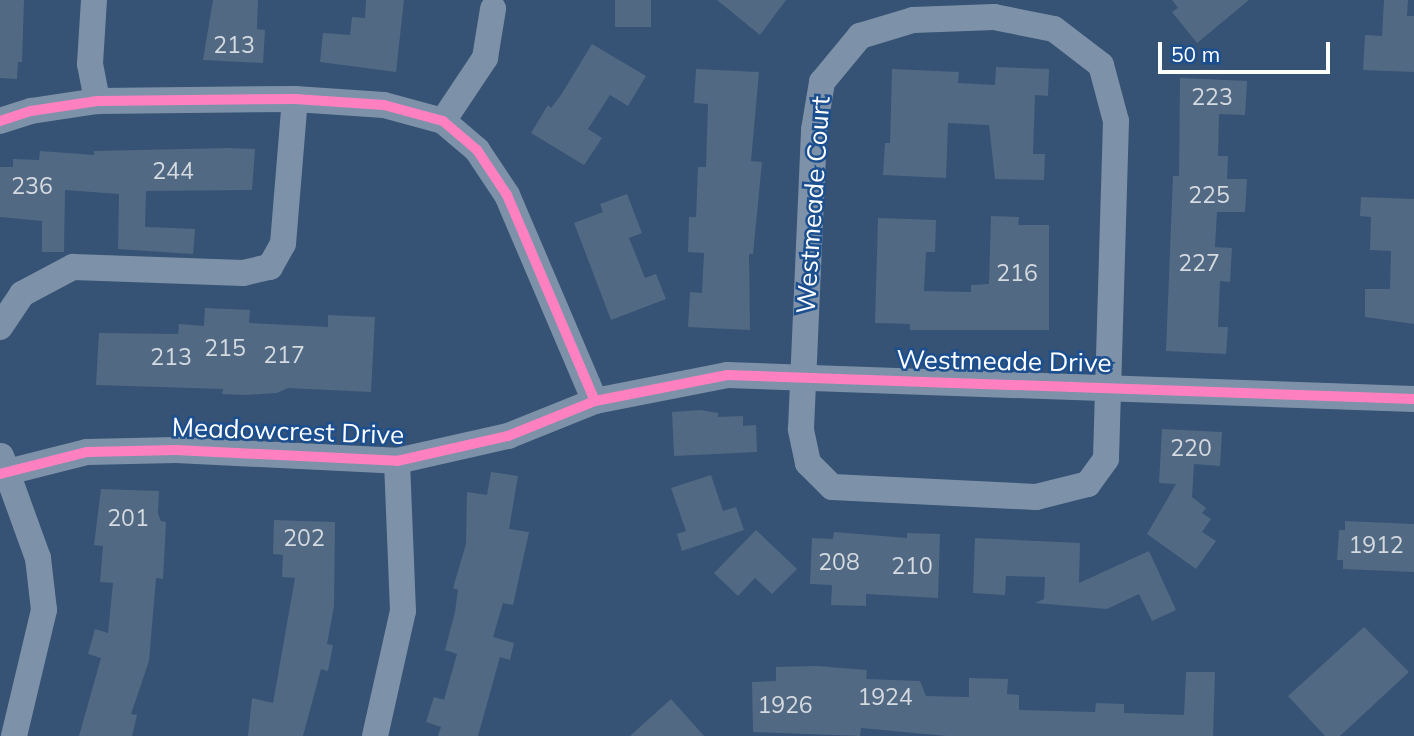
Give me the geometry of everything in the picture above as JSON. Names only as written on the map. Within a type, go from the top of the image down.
[{"type":"street","points":[[94,0],[90,64],[97,101]]},
{"type":"street","points":[[443,121],[485,58],[493,9]]},
{"type":"street","name":"Westmeade Court","points":[[994,17],[1054,29],[1101,65],[1116,121],[1108,386],[1106,459],[1088,484],[1036,496],[832,487],[808,463],[802,429],[801,379],[814,130],[822,82],[859,36],[912,20],[994,17]]},
{"type":"street","points":[[0,327],[22,294],[73,267],[243,273],[270,267],[283,244],[295,99]]},
{"type":"street","points":[[0,121],[32,111],[97,101],[295,99],[384,105],[443,121],[477,150],[507,195],[595,401]]},
{"type":"street","name":"Westmeade Drive","points":[[595,401],[727,375],[1108,386],[1414,399]]},
{"type":"street","name":"Meadowcrest Drive","points":[[2,466],[87,452],[176,450],[397,461],[508,436],[595,401]]},
{"type":"street","points":[[374,736],[403,611],[397,461]]},
{"type":"street","points":[[2,466],[38,558],[44,610],[14,736]]},
{"type":"building","points":[[0,0],[24,0],[22,62],[18,62],[17,79],[0,78]]},
{"type":"building","points":[[213,0],[258,0],[257,29],[265,30],[263,63],[203,60]]},
{"type":"building","points":[[366,0],[404,0],[396,72],[320,62],[323,33],[350,35],[352,17],[365,18]]},
{"type":"building","points":[[615,0],[651,0],[651,27],[615,27]]},
{"type":"building","points":[[717,0],[786,0],[760,35]]},
{"type":"building","points":[[1172,0],[1249,0],[1197,43],[1172,12],[1178,8]]},
{"type":"building","points":[[1384,0],[1408,0],[1407,16],[1414,16],[1414,72],[1363,70],[1365,35],[1382,36]]},
{"type":"building","points":[[592,44],[646,76],[628,106],[610,95],[588,129],[602,138],[584,165],[531,133],[548,105],[551,108],[561,95]]},
{"type":"building","points":[[996,67],[1049,69],[1048,96],[1035,95],[1033,154],[1045,154],[1044,180],[995,179],[989,125],[948,123],[946,178],[883,175],[885,143],[890,143],[892,69],[959,72],[958,83],[995,85]]},
{"type":"building","points":[[696,69],[759,72],[751,161],[762,162],[753,254],[749,254],[750,330],[688,327],[690,292],[702,293],[704,253],[688,252],[689,217],[696,217],[698,167],[706,167],[708,104],[694,103]]},
{"type":"building","points":[[1180,78],[1247,81],[1245,115],[1219,114],[1218,156],[1228,156],[1227,179],[1247,179],[1245,212],[1217,212],[1215,247],[1232,248],[1230,282],[1220,281],[1218,327],[1228,327],[1226,354],[1166,351],[1173,176],[1179,176]]},
{"type":"building","points":[[255,149],[252,190],[146,191],[145,227],[195,229],[193,254],[118,249],[119,194],[65,190],[64,252],[42,252],[42,221],[0,217],[0,167],[13,167],[13,159],[39,160],[40,151],[94,155],[94,151]]},
{"type":"building","points":[[627,194],[642,233],[629,238],[645,278],[656,274],[666,299],[611,320],[574,223],[603,212],[600,204]]},
{"type":"building","points":[[1361,197],[1414,199],[1414,324],[1365,317],[1365,289],[1390,289],[1391,251],[1370,250],[1371,217],[1360,216]]},
{"type":"building","points":[[991,216],[1019,217],[1018,225],[1049,225],[1049,330],[910,330],[910,324],[875,323],[878,218],[936,220],[935,252],[926,252],[924,291],[971,292],[971,285],[989,284]]},
{"type":"building","points":[[205,308],[250,310],[249,323],[328,327],[328,315],[375,317],[371,392],[288,388],[277,393],[245,395],[222,394],[223,389],[96,385],[99,333],[178,334],[179,324],[204,326]]},
{"type":"building","points":[[701,410],[718,413],[718,417],[743,416],[743,426],[756,425],[757,452],[674,456],[672,412]]},
{"type":"building","points":[[1162,429],[1222,432],[1220,466],[1194,464],[1192,497],[1206,508],[1202,513],[1211,519],[1202,532],[1216,541],[1196,569],[1147,534],[1176,484],[1159,483]]},
{"type":"building","points":[[491,472],[518,476],[509,529],[529,532],[513,605],[503,603],[493,637],[514,643],[510,660],[500,657],[478,736],[438,736],[441,727],[426,722],[434,697],[444,700],[457,654],[445,650],[458,590],[453,588],[466,544],[467,492],[487,495]]},
{"type":"building","points":[[711,475],[723,511],[736,507],[744,530],[682,551],[677,534],[686,531],[671,488]]},
{"type":"building","points":[[101,489],[159,491],[158,514],[161,521],[166,522],[163,579],[156,578],[149,661],[131,714],[137,715],[132,736],[79,736],[101,658],[88,654],[95,629],[108,633],[113,583],[100,582],[103,546],[94,545]]},
{"type":"building","points":[[274,520],[335,522],[334,606],[327,644],[333,645],[328,671],[321,669],[303,736],[248,736],[252,698],[273,703],[295,578],[282,577],[283,555],[273,554]]},
{"type":"building","points":[[1345,521],[1414,524],[1414,572],[1343,569],[1343,560],[1337,560],[1339,530],[1345,530]]},
{"type":"building","points":[[756,530],[797,569],[772,594],[755,578],[738,596],[714,573]]},
{"type":"building","points":[[834,532],[907,538],[907,533],[940,534],[938,598],[866,594],[866,606],[831,605],[832,585],[810,584],[812,538],[833,539]]},
{"type":"building","points":[[975,538],[1080,543],[1079,583],[1149,551],[1176,610],[1152,621],[1139,594],[1107,609],[1035,603],[1044,599],[1045,577],[1006,576],[1005,595],[973,593]]},
{"type":"building","points":[[1364,627],[1409,672],[1340,736],[1325,736],[1288,696]]},
{"type":"building","points":[[817,666],[867,670],[866,679],[920,681],[926,696],[969,697],[969,678],[1008,679],[1007,694],[1019,695],[1019,710],[1095,712],[1096,703],[1124,704],[1124,713],[1184,715],[1186,672],[1215,672],[1213,736],[947,736],[861,728],[860,736],[753,732],[752,682],[776,681],[776,667]]},
{"type":"building","points":[[671,699],[704,736],[630,736]]},
{"type":"cycle path","points":[[0,121],[31,111],[97,101],[295,99],[384,105],[443,121],[477,150],[507,195],[595,401]]},
{"type":"cycle path","points":[[0,474],[87,452],[176,450],[397,461],[508,436],[595,401],[727,375],[1414,399]]}]
